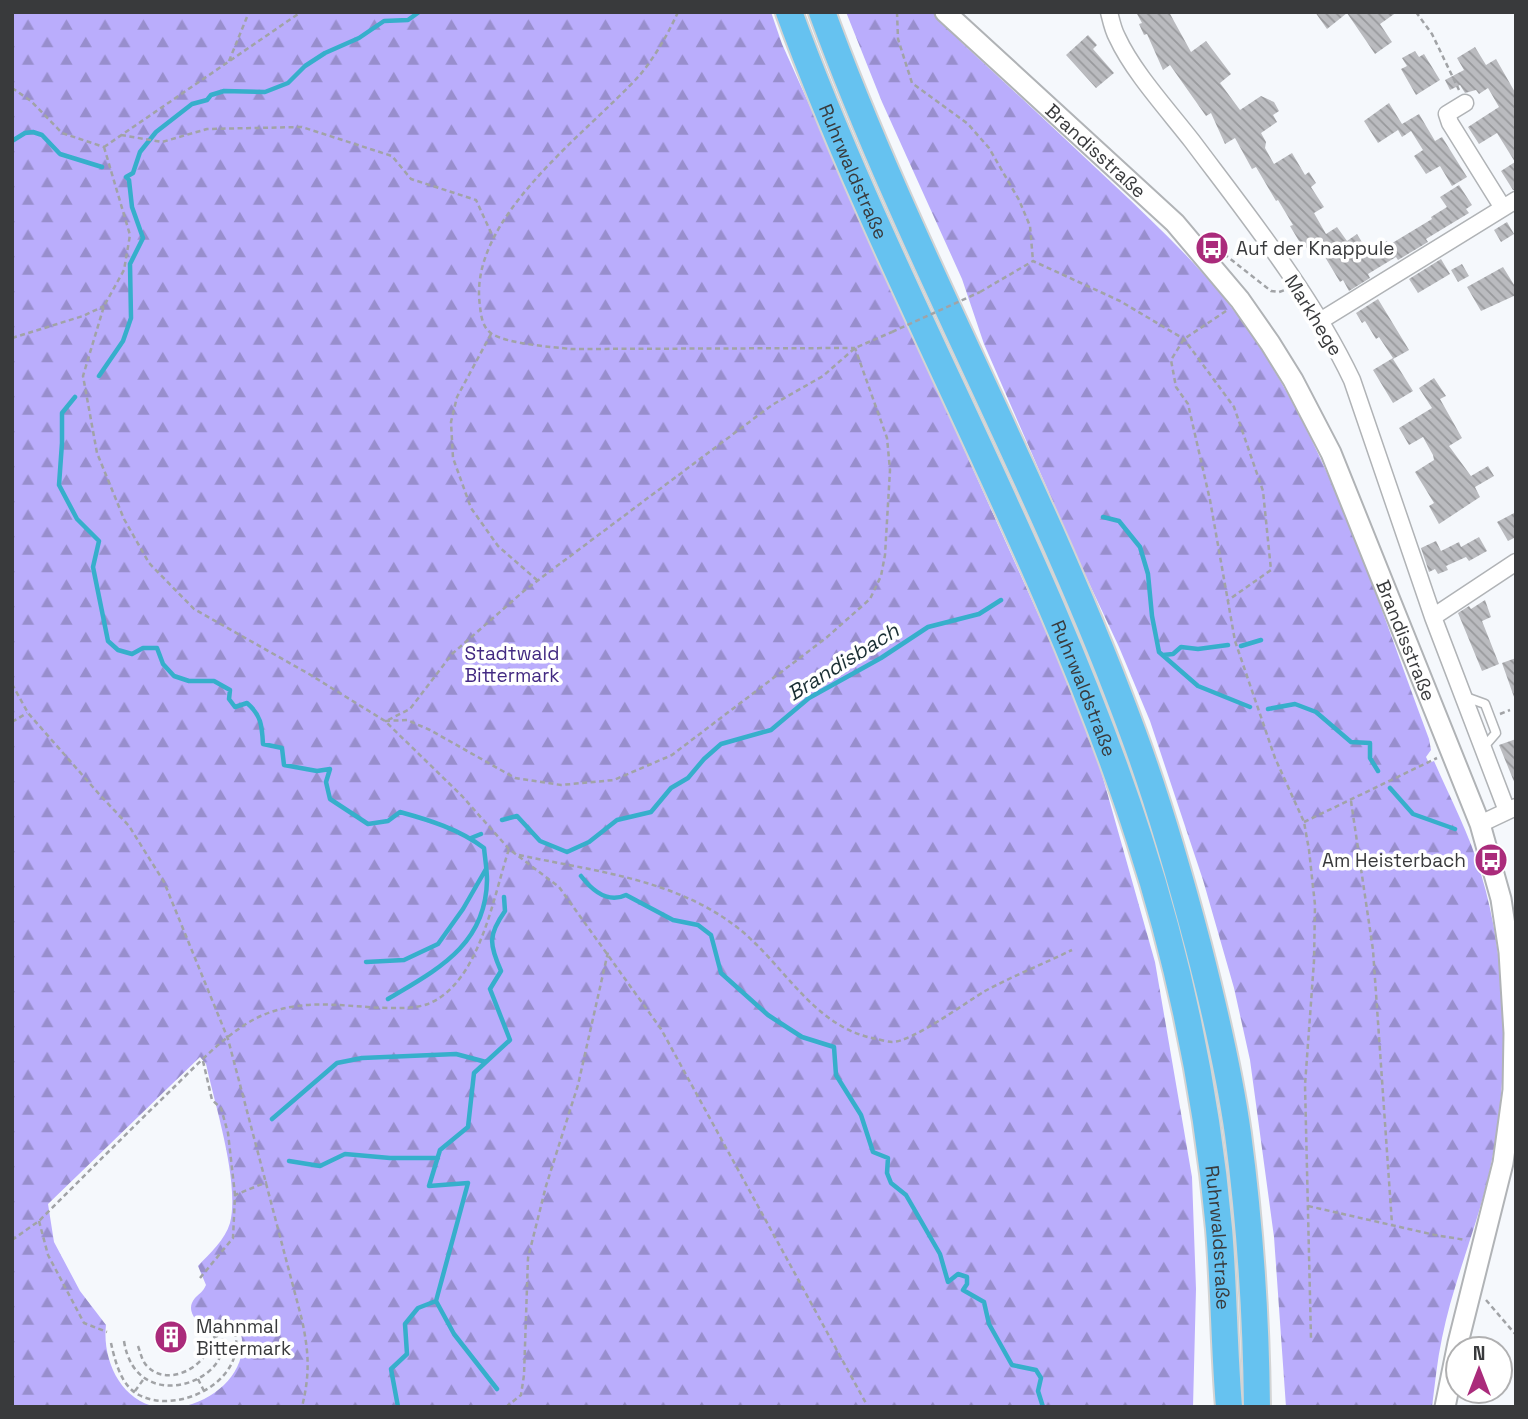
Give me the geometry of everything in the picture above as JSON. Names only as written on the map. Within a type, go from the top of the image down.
[{"type":"highway","name":"Ruhrwaldstraße","points":[[789,12],[850,164],[1060,623],[1097,715],[1140,839],[1172,953],[1201,1095],[1219,1228],[1229,1407]]},
{"type":"highway","points":[[822,12],[879,157],[1093,631],[1157,802],[1207,983],[1230,1090],[1247,1207],[1257,1407]]},
{"type":"highway","points":[[1256,1352],[1266,1407]]},
{"type":"highway","points":[[1219,1407],[1226,1374]]},
{"type":"street","name":"Brandisstraße","points":[[945,12],[1175,223],[1240,300],[1270,343],[1316,422],[1356,511],[1480,824],[1501,900],[1510,952],[1514,1114],[1445,1407]]},
{"type":"street","name":"Markhege","points":[[1109,12],[1117,38],[1296,285],[1320,321],[1352,380],[1433,617],[1483,748],[1512,809]]},
{"type":"street","points":[[1465,103],[1447,114],[1450,124],[1508,205],[1516,221]]},
{"type":"street","points":[[1320,321],[1508,205]]},
{"type":"street","points":[[1433,617],[1516,562]]},
{"type":"street","points":[[1480,824],[1512,809]]},
{"type":"path","points":[[228,61],[249,12]]},
{"type":"path","points":[[104,147],[301,12]]},
{"type":"path","points":[[678,12],[668,34],[640,74],[524,192],[493,237],[483,260],[478,292],[482,322],[491,334],[536,345],[571,349],[855,348]]},
{"type":"path","points":[[897,12],[898,39],[912,83],[968,124],[989,148],[1019,200],[1030,226],[1034,261]]},
{"type":"path","points":[[1416,12],[1432,34],[1465,103]]},
{"type":"path","points":[[12,88],[31,101],[62,133],[104,147]]},
{"type":"path","points":[[121,135],[162,142],[207,129],[302,127],[392,156],[411,179],[476,200],[493,237]]},
{"type":"path","points":[[104,147],[130,235],[124,270],[104,306],[83,376],[97,453],[124,519],[149,563],[194,608],[385,721],[462,796],[509,849],[559,887],[661,1029],[868,1407]]},
{"type":"path","points":[[1203,254],[1226,254],[1271,291],[1279,292],[1296,285]]},
{"type":"path","points":[[385,721],[410,709],[452,654],[538,581],[772,405],[823,376],[855,348],[979,292],[1034,261]]},
{"type":"path","points":[[1034,261],[1120,301],[1184,339],[1234,407],[1263,491],[1271,570],[1227,601]]},
{"type":"path","points":[[12,338],[83,316],[104,306]]},
{"type":"path","points":[[1229,309],[1184,339],[1171,360],[1176,387],[1188,404],[1191,416],[1210,500],[1235,641],[1275,758],[1304,822],[1315,905],[1314,961],[1305,1085],[1311,1339]]},
{"type":"path","points":[[491,334],[457,397],[451,422],[453,457],[471,508],[498,546],[538,581]]},
{"type":"path","points":[[385,721],[407,720],[515,778],[561,785],[614,780],[672,755],[818,644],[870,599],[881,576],[885,555],[890,470],[887,438],[855,348]]},
{"type":"path","points":[[12,684],[28,713],[129,826],[164,882],[228,1039],[308,1348],[309,1377],[302,1407]]},
{"type":"path","points":[[12,722],[28,713]]},
{"type":"path","points":[[1304,822],[1440,757]]},
{"type":"path","points":[[1351,801],[1373,950],[1392,1224]]},
{"type":"path","points":[[12,1240],[39,1220],[202,1060],[250,1021],[278,1008],[329,1004],[384,1008],[426,1004],[443,994],[457,981],[478,948],[509,849]]},
{"type":"path","points":[[516,854],[649,883],[687,896],[736,926],[815,1007],[841,1027],[860,1036],[894,1042],[925,1029],[985,991],[1072,950]]},
{"type":"path","points":[[506,1407],[520,1395],[524,1375],[528,1258],[546,1186],[578,1085],[608,952]]},
{"type":"path","points":[[200,1278],[233,1238],[236,1195],[228,1133],[221,1108],[212,1100],[202,1060]]},
{"type":"path","points":[[236,1195],[267,1182]]},
{"type":"path","points":[[1308,1206],[1483,1244]]},
{"type":"path","points":[[39,1220],[48,1255],[85,1323],[107,1332]]},
{"type":"path","points":[[1471,1292],[1483,1297],[1516,1335]]},
{"type":"path","points":[[111,1343],[120,1373],[135,1391],[152,1399],[176,1401],[204,1391],[221,1380],[233,1362],[237,1344],[234,1329],[211,1339]]},
{"type":"path","points":[[124,1342],[129,1363],[143,1380],[154,1385],[173,1387],[198,1379],[219,1361],[223,1347],[221,1335]]},
{"type":"path","points":[[138,1346],[142,1359],[155,1370],[172,1374],[183,1372],[205,1358],[209,1347]]},
{"type":"path","points":[[198,1379],[204,1391]]},
{"type":"path","points":[[135,1391],[143,1380]]},
{"type":"green space","name":"Stadtwald Bittermark","points":[[12,12],[771,12],[782,44],[1088,725],[1155,962],[1192,1177],[1196,1289],[1193,1407],[181,1407],[196,1403],[221,1387],[238,1365],[242,1351],[242,1337],[237,1322],[211,1333],[195,1318],[191,1308],[195,1298],[206,1285],[198,1266],[225,1235],[232,1206],[232,1187],[225,1144],[206,1064],[200,1057],[48,1204],[54,1242],[80,1291],[106,1325],[107,1351],[116,1376],[133,1396],[157,1407],[12,1407]]},
{"type":"green space","points":[[846,12],[934,12],[962,43],[1132,202],[1222,295],[1253,337],[1282,383],[1331,482],[1429,739],[1431,750],[1426,757],[1429,763],[1434,761],[1476,859],[1497,947],[1503,1062],[1496,1138],[1484,1195],[1447,1317],[1432,1407],[1286,1407],[1274,1237],[1250,1060],[1234,988],[1203,880],[1150,721],[984,344],[962,279],[882,102]]},
{"type":"building","points":[[1136,12],[1169,12],[1191,52],[1206,41],[1231,74],[1220,83],[1240,110],[1261,96],[1274,102],[1279,111],[1273,115],[1277,122],[1261,133],[1266,142],[1265,148],[1274,164],[1292,153],[1305,175],[1309,172],[1316,183],[1311,187],[1324,207],[1314,213],[1326,234],[1337,227],[1347,241],[1357,234],[1368,252],[1387,241],[1389,245],[1447,207],[1440,197],[1459,185],[1472,205],[1466,209],[1469,213],[1426,239],[1428,242],[1368,274],[1370,278],[1349,291],[1343,280],[1340,282],[1316,242],[1306,248],[1299,241],[1278,200],[1276,201],[1256,167],[1252,169],[1235,138],[1225,144],[1211,113],[1206,116],[1170,65],[1163,70],[1147,34],[1144,35]]},
{"type":"building","points":[[1315,12],[1397,12],[1380,24],[1392,42],[1375,54],[1347,13],[1327,29]]},
{"type":"building","points":[[1088,35],[1097,45],[1093,49],[1114,73],[1096,88],[1066,55]]},
{"type":"building","points":[[1475,47],[1486,65],[1496,59],[1516,94],[1516,190],[1513,190],[1501,171],[1515,162],[1497,133],[1479,144],[1468,127],[1499,107],[1488,88],[1479,94],[1476,90],[1465,93],[1460,85],[1450,90],[1445,80],[1464,70],[1457,58]]},
{"type":"building","points":[[1415,51],[1419,57],[1424,54],[1440,80],[1416,95],[1401,69],[1407,66],[1402,58]]},
{"type":"building","points":[[1389,103],[1402,124],[1419,114],[1435,141],[1442,137],[1467,177],[1452,186],[1440,166],[1426,174],[1414,156],[1423,150],[1411,131],[1402,137],[1398,130],[1378,143],[1364,121]]},
{"type":"building","points":[[1507,222],[1514,234],[1501,242],[1494,230]]},
{"type":"building","points":[[1441,259],[1450,274],[1418,293],[1409,279]]},
{"type":"building","points":[[1462,264],[1469,276],[1458,282],[1451,270]]},
{"type":"building","points":[[1503,267],[1516,288],[1516,295],[1481,311],[1467,287]]},
{"type":"building","points":[[1378,299],[1409,350],[1393,359],[1413,391],[1393,403],[1373,370],[1393,358],[1379,337],[1376,339],[1365,321],[1362,323],[1356,313]]},
{"type":"building","points":[[1434,378],[1446,396],[1440,399],[1462,438],[1449,446],[1471,476],[1488,466],[1494,476],[1475,487],[1480,497],[1439,524],[1429,506],[1434,503],[1415,472],[1434,460],[1433,455],[1423,437],[1409,445],[1399,428],[1432,408],[1419,388]]},
{"type":"building","points":[[1516,512],[1516,537],[1508,541],[1497,522]]},
{"type":"building","points":[[1479,537],[1487,551],[1469,561],[1466,557],[1446,566],[1448,570],[1438,574],[1435,569],[1429,572],[1421,548],[1436,541],[1441,551],[1459,542],[1461,547]]},
{"type":"building","points":[[1485,600],[1491,617],[1482,621],[1499,664],[1482,671],[1458,613]]},
{"type":"building","points":[[1516,658],[1516,696],[1514,697],[1502,663]]},
{"type":"building","points":[[1516,739],[1516,784],[1515,784],[1499,745]]},
{"type":"waterway","points":[[99,376],[123,341],[131,318],[130,264],[143,238],[132,207],[129,180],[126,177],[133,173],[140,152],[156,132],[192,104],[207,100],[211,95],[224,91],[265,92],[288,83],[305,66],[325,53],[359,38],[384,21],[408,20],[419,12]]},
{"type":"waterway","points":[[12,141],[25,133],[33,132],[42,135],[60,154],[102,167]]},
{"type":"waterway","points":[[75,397],[62,413],[59,485],[77,519],[99,541],[93,567],[108,641],[118,650],[132,654],[143,648],[157,648],[163,664],[174,676],[189,681],[214,681],[230,690],[229,699],[235,707],[247,703],[258,716],[263,744],[282,748],[284,765],[317,771],[330,769],[326,782],[330,799],[368,824],[388,821],[400,812],[454,830],[484,848],[487,880],[484,903],[478,922],[468,939],[440,966],[388,999]]},
{"type":"waterway","name":"Brandisbach","points":[[1103,517],[1119,521],[1140,547],[1148,574],[1159,652],[1198,686],[1250,707]]},
{"type":"waterway","name":"Brandisbach","points":[[502,820],[517,816],[540,841],[567,852],[589,842],[617,820],[651,812],[671,788],[688,778],[721,744],[771,730],[809,698],[881,658],[928,627],[979,614],[1001,600]]},
{"type":"waterway","points":[[1241,646],[1261,640]]},
{"type":"waterway","points":[[1163,655],[1173,654],[1181,647],[1198,649],[1228,645]]},
{"type":"waterway","points":[[1268,709],[1295,704],[1316,712],[1351,742],[1370,743],[1370,758],[1378,771]]},
{"type":"waterway","points":[[1390,788],[1413,814],[1455,829]]},
{"type":"waterway","name":"Brandisbach","points":[[471,838],[481,834]]},
{"type":"waterway","points":[[366,962],[404,960],[438,944],[463,909],[486,869]]},
{"type":"waterway","points":[[581,876],[600,894],[612,898],[626,895],[673,920],[698,925],[711,935],[721,973],[768,1015],[802,1037],[834,1047],[836,1075],[861,1115],[873,1152],[888,1158],[887,1173],[891,1183],[906,1195],[940,1254],[948,1282],[958,1274],[967,1277],[963,1290],[984,1302],[989,1324],[1012,1365],[1036,1370],[1041,1378],[1038,1391],[1043,1407]]},
{"type":"waterway","points":[[398,1407],[391,1369],[407,1354],[405,1324],[418,1308],[436,1301],[468,1183],[429,1186],[440,1150],[468,1127],[474,1073],[510,1040],[490,989],[501,971],[492,940],[505,911],[504,897]]},
{"type":"waterway","points":[[272,1119],[337,1063],[362,1058],[456,1054],[486,1062]]},
{"type":"waterway","points":[[289,1161],[320,1166],[345,1154],[438,1158]]},
{"type":"waterway","points":[[436,1301],[454,1334],[497,1389]]},
{"type":"place","name":"Auf der Knappule","points":[[1212,248]]},
{"type":"place","name":"Am Heisterbach","points":[[1491,860]]},
{"type":"place","name":"Mahnmal Bittermark","points":[[171,1337]]}]
